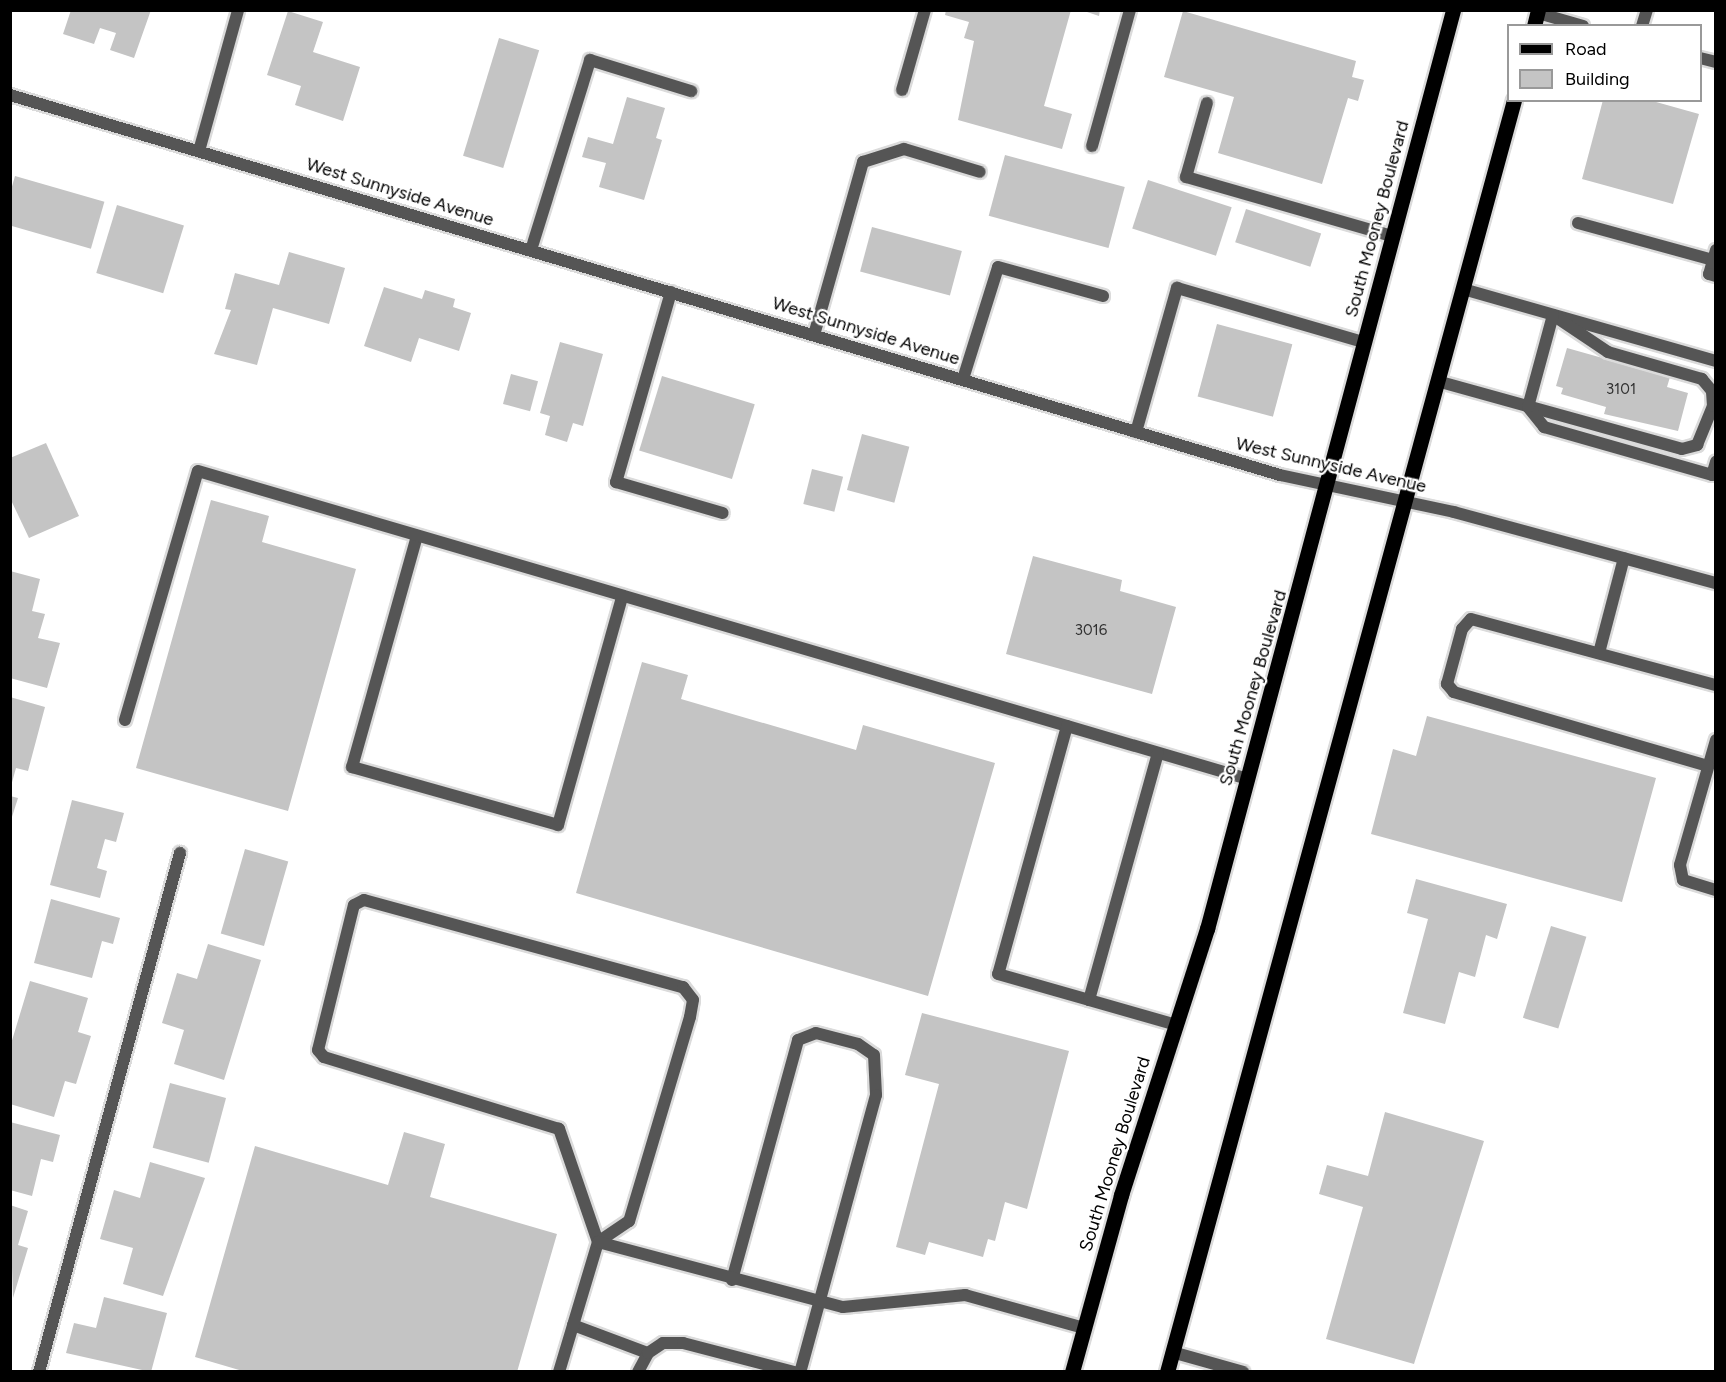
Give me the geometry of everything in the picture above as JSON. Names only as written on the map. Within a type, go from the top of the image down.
[{"type":"main road","name":"South Mooney Boulevard","points":[[1072,1371],[1248,779],[1450,11]]},
{"type":"main road","points":[[1167,1371],[1513,102]]},
{"type":"street","points":[[199,151],[238,10]]},
{"type":"street","points":[[902,90],[925,10]]},
{"type":"street","points":[[1092,146],[1130,10]]},
{"type":"street","points":[[1537,16],[1574,24]]},
{"type":"street","points":[[531,250],[590,60],[691,91]]},
{"type":"street","name":"West Sunnyside Avenue","points":[[10,95],[1136,432],[1326,486],[1404,501],[1716,583]]},
{"type":"street","points":[[1207,103],[1186,177],[1392,236]]},
{"type":"street","points":[[814,334],[863,162],[904,149],[980,172]]},
{"type":"street","points":[[1578,223],[1714,255],[1709,274],[1716,276]]},
{"type":"street","points":[[963,379],[998,267],[1103,296]]},
{"type":"street","points":[[1136,432],[1177,288],[1363,342]]},
{"type":"street","points":[[1463,289],[1716,361]]},
{"type":"street","points":[[671,292],[616,482],[723,513]]},
{"type":"street","points":[[1528,407],[1553,315]]},
{"type":"street","points":[[1437,381],[1682,449],[1697,445],[1706,433],[1713,406],[1712,391],[1702,379],[1608,352],[1553,315]]},
{"type":"street","points":[[1528,407],[1544,427],[1712,475],[1716,462]]},
{"type":"street","points":[[125,720],[198,471],[1248,779]]},
{"type":"street","points":[[417,536],[352,767],[558,825],[622,597]]},
{"type":"street","points":[[1599,653],[1624,558]]},
{"type":"street","points":[[1708,766],[1454,692],[1447,684],[1462,629],[1472,619],[1716,685]]},
{"type":"street","points":[[1067,726],[998,974],[1176,1025]]},
{"type":"street","points":[[1716,740],[1680,866],[1683,880],[1716,890]]},
{"type":"street","points":[[1089,999],[1158,753]]},
{"type":"street","points":[[39,1371],[180,853]]},
{"type":"street","points":[[560,1371],[598,1242],[559,1129],[324,1057],[318,1050],[354,905],[364,900],[390,904],[683,987],[693,1000],[629,1221],[598,1242]]},
{"type":"street","points":[[732,1280],[790,1058],[798,1040],[816,1033],[838,1036],[874,1055],[878,1075],[800,1371]]},
{"type":"street","points":[[598,1242],[732,1280],[843,1307],[965,1295],[1084,1328]]},
{"type":"street","points":[[573,1325],[648,1353]]},
{"type":"street","points":[[638,1371],[648,1353],[663,1343],[683,1343],[794,1371]]},
{"type":"street","points":[[1172,1352],[1243,1371]]},
{"type":"building","points":[[71,10],[151,10],[134,58],[110,50],[116,33],[100,28],[94,44],[63,34]]},
{"type":"building","points":[[946,10],[1071,10],[1044,106],[1072,114],[1062,149],[958,120],[974,41],[964,38],[969,22],[945,15]]},
{"type":"building","points":[[1081,10],[1100,10],[1099,16]]},
{"type":"building","points":[[288,11],[323,22],[313,52],[360,67],[343,121],[295,105],[301,86],[267,75]]},
{"type":"building","points":[[1183,11],[1356,61],[1352,77],[1364,80],[1358,101],[1348,98],[1322,184],[1218,153],[1234,97],[1164,77]]},
{"type":"building","points":[[499,38],[539,50],[503,168],[463,156]]},
{"type":"building","points":[[627,97],[665,108],[656,138],[662,140],[644,200],[599,187],[606,163],[582,157],[588,137],[613,144]]},
{"type":"building","points":[[1602,102],[1656,102],[1699,114],[1673,204],[1582,179]]},
{"type":"building","points":[[1005,155],[1125,187],[1108,248],[989,216]]},
{"type":"building","points":[[15,176],[104,202],[91,249],[10,226],[10,193]]},
{"type":"building","points":[[1148,180],[1232,207],[1216,256],[1132,229]]},
{"type":"building","points":[[117,205],[184,225],[163,293],[96,273]]},
{"type":"building","points":[[1246,209],[1321,233],[1310,267],[1235,242]]},
{"type":"building","points":[[872,227],[962,251],[950,296],[860,271]]},
{"type":"building","points":[[289,252],[345,268],[329,324],[273,308],[257,365],[214,354],[231,310],[225,309],[235,273],[279,285]]},
{"type":"building","points":[[384,287],[422,299],[425,290],[455,299],[453,307],[471,313],[459,351],[419,338],[411,362],[364,346]]},
{"type":"building","points":[[1217,324],[1292,344],[1273,417],[1198,396]]},
{"type":"building","points":[[560,342],[603,354],[583,426],[573,423],[567,442],[545,435],[550,416],[540,413]]},
{"type":"building","points":[[1567,348],[1670,377],[1667,387],[1688,393],[1678,431],[1604,414],[1606,407],[1561,394],[1563,388],[1556,386]]},
{"type":"building","points":[[511,374],[538,381],[530,411],[503,404]]},
{"type":"building","points":[[662,376],[755,404],[732,479],[639,451]]},
{"type":"building","points":[[862,434],[909,447],[894,503],[847,490]]},
{"type":"building","points":[[46,443],[79,516],[29,538],[10,498],[10,458]]},
{"type":"building","points":[[812,469],[843,477],[834,512],[803,504]]},
{"type":"building","points":[[211,500],[269,516],[262,542],[356,569],[288,811],[136,768]]},
{"type":"building","points":[[1033,556],[1122,580],[1120,591],[1176,607],[1152,694],[1006,654]]},
{"type":"building","points":[[10,571],[40,579],[32,611],[45,614],[38,638],[60,643],[47,688],[10,678]]},
{"type":"building","points":[[642,662],[688,675],[681,699],[856,750],[863,725],[995,763],[928,996],[576,893]]},
{"type":"building","points":[[10,697],[45,707],[28,771],[16,768],[11,786]]},
{"type":"building","points":[[1427,716],[1656,778],[1622,902],[1371,834],[1393,749],[1416,756]]},
{"type":"building","points":[[10,796],[18,798],[11,820],[10,820]]},
{"type":"building","points":[[72,800],[124,813],[116,842],[105,839],[97,868],[107,871],[100,898],[50,885]]},
{"type":"building","points":[[245,849],[288,861],[264,946],[221,934]]},
{"type":"building","points":[[1416,879],[1507,904],[1497,939],[1486,935],[1475,977],[1459,972],[1445,1024],[1403,1013],[1428,919],[1407,913]]},
{"type":"building","points":[[51,899],[120,918],[113,944],[102,941],[92,978],[34,963]]},
{"type":"building","points":[[1551,926],[1586,937],[1558,1029],[1523,1018]]},
{"type":"building","points":[[208,944],[261,960],[224,1080],[174,1064],[184,1030],[162,1023],[177,973],[197,979]]},
{"type":"building","points":[[30,981],[88,998],[78,1032],[91,1036],[76,1084],[65,1081],[54,1117],[10,1104],[10,1047]]},
{"type":"building","points":[[922,1013],[1069,1051],[1027,1209],[1005,1202],[995,1241],[988,1239],[983,1257],[929,1242],[925,1255],[896,1247],[939,1084],[905,1075]]},
{"type":"building","points":[[170,1083],[226,1098],[209,1163],[153,1148]]},
{"type":"building","points":[[1385,1112],[1484,1141],[1414,1364],[1326,1339],[1363,1207],[1319,1194],[1327,1165],[1368,1176]]},
{"type":"building","points":[[10,1122],[60,1135],[53,1162],[41,1159],[32,1196],[10,1190]]},
{"type":"building","points":[[404,1132],[445,1144],[430,1197],[557,1234],[517,1372],[246,1372],[195,1357],[255,1146],[388,1185]]},
{"type":"building","points":[[150,1162],[205,1178],[163,1296],[123,1284],[133,1248],[100,1239],[114,1190],[140,1198]]},
{"type":"building","points":[[10,1205],[28,1211],[18,1245],[28,1248],[13,1298]]},
{"type":"building","points":[[104,1297],[167,1313],[151,1372],[66,1353],[74,1323],[96,1328]]}]
